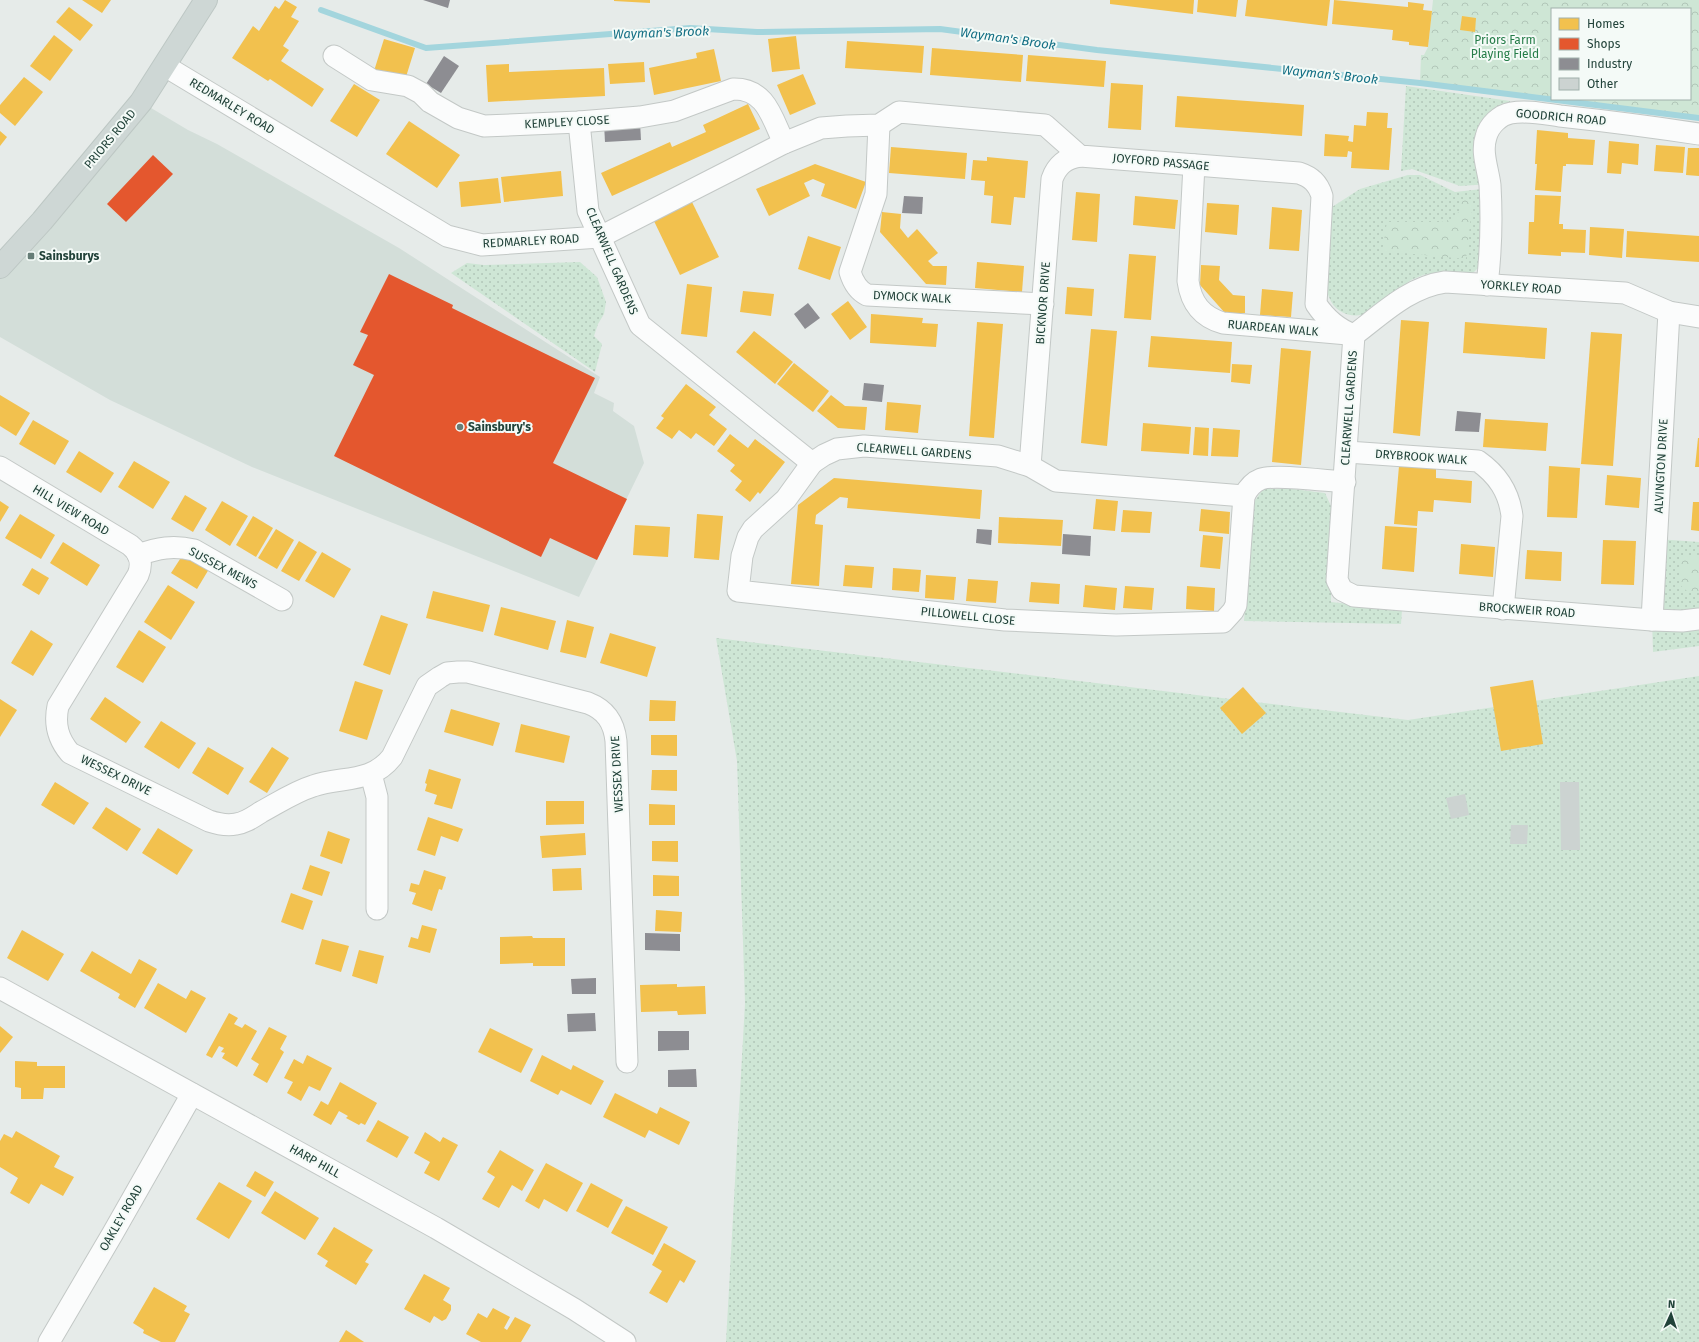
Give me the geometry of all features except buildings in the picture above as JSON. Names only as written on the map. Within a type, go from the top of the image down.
[{"type":"main road","name":"PRIORS ROAD","points":[[0,267],[42,221],[141,102],[206,0]]},
{"type":"street","name":"KEMPLEY CLOSE","points":[[334,56],[372,80],[408,86],[421,93],[430,102],[458,118],[484,126],[579,122],[640,117],[674,110],[733,89],[743,89],[759,96],[764,102],[784,143]]},
{"type":"street","name":"REDMARLEY ROAD","points":[[165,66],[447,236],[482,245],[600,237],[784,143],[821,128],[879,125]]},
{"type":"street","points":[[879,125],[899,112],[1044,125],[1080,156]]},
{"type":"street","name":"GOODRICH ROAD","points":[[1488,285],[1491,221],[1490,184],[1484,146],[1486,136],[1495,121],[1510,113],[1526,112],[1595,119],[1699,134]]},
{"type":"street","name":"CLEARWELL GARDENS","points":[[579,122],[588,211],[640,325],[812,463],[837,449],[864,446],[998,456],[1030,466],[1056,481],[1244,496],[1248,488],[1255,482],[1269,477],[1345,482]]},
{"type":"street","name":"DYMOCK WALK","points":[[879,125],[876,194],[850,272],[852,281],[858,289],[867,295],[1043,304]]},
{"type":"street","name":"JOYFORD PASSAGE","points":[[1080,156],[1299,173],[1313,180],[1320,190],[1322,202],[1316,304],[1330,321],[1344,331],[1354,335]]},
{"type":"street","name":"BICKNOR DRIVE","points":[[1030,466],[1052,179],[1054,172],[1064,161],[1072,157],[1080,156]]},
{"type":"street","name":"RUARDEAN WALK","points":[[1194,165],[1188,281],[1189,291],[1199,310],[1207,317],[1223,324],[1354,335]]},
{"type":"street","name":"YORKLEY ROAD","points":[[1354,335],[1413,292],[1423,287],[1445,282],[1625,293],[1669,312],[1699,317]]},
{"type":"street","name":"ALVINGTON DRIVE","points":[[1652,620],[1669,312]]},
{"type":"street","name":"CLEARWELL GARDENS","points":[[1354,335],[1337,580],[1342,590],[1354,596]]},
{"type":"street","name":"DRYBROOK WALK","points":[[1347,452],[1478,461],[1488,468],[1504,487],[1511,506],[1512,516],[1503,609]]},
{"type":"street","name":"PILLOWELL CLOSE","points":[[812,463],[786,499],[754,529],[748,537],[742,556],[738,591],[1005,620],[1116,625],[1223,622],[1233,611],[1236,605],[1244,496]]},
{"type":"street","name":"HILL VIEW ROAD","points":[[0,467],[130,545],[136,550],[138,555]]},
{"type":"street","name":"SUSSEX MEWS","points":[[138,555],[168,546],[179,546],[194,550],[282,600]]},
{"type":"street","name":"WESSEX DRIVE","points":[[138,555],[141,565],[138,574],[58,706],[56,725],[58,735],[63,745],[70,753],[209,821],[229,825],[244,822],[304,789],[325,782],[371,774],[386,765],[392,757],[427,686],[440,676],[447,673],[468,672],[588,703],[596,706],[608,717],[613,725],[616,741],[627,1062]]},
{"type":"street","name":"BROCKWEIR ROAD","points":[[1354,596],[1652,620],[1682,621],[1699,619]]},
{"type":"street","points":[[371,774],[377,797],[377,909]]},
{"type":"street","name":"HARP HILL","points":[[0,988],[436,1228],[574,1309],[625,1342]]},
{"type":"street","name":"OAKLEY ROAD","points":[[49,1342],[113,1234],[192,1094]]},
{"type":"shaded area","points":[[141,102],[188,130],[217,144],[399,248],[600,377],[594,393],[614,403],[613,411],[634,426],[644,463],[579,597],[252,467],[110,400],[0,337],[0,267]]},
{"type":"green space","name":"Priors Farm Playing Field","points":[[1433,0],[1699,0],[1699,118],[1556,100],[1691,100],[1691,8],[1551,8],[1551,99],[1420,83],[1421,55],[1424,55],[1428,47]]},
{"type":"green space","points":[[1406,86],[1510,101],[1510,113],[1495,121],[1490,184],[1460,186],[1412,169],[1401,171]]},
{"type":"green space","points":[[1408,175],[1420,175],[1455,192],[1482,189],[1484,259],[1474,272],[1468,275],[1446,271],[1423,275],[1411,280],[1367,314],[1350,315],[1340,311],[1332,303],[1327,290],[1332,207],[1360,189]]},
{"type":"green space","points":[[1462,199],[1473,199],[1466,259],[1382,251],[1387,222],[1441,222],[1450,220],[1458,212]]},
{"type":"green space","points":[[580,262],[597,277],[606,302],[604,314],[598,324],[594,336],[602,344],[595,372],[451,273],[467,263],[484,265]]},
{"type":"green space","points":[[1263,489],[1293,489],[1325,493],[1331,506],[1331,602],[1402,610],[1401,624],[1244,621],[1252,505]]},
{"type":"green space","points":[[1657,539],[1699,542],[1699,646],[1653,652],[1652,620]]},
{"type":"green space","points":[[1681,555],[1699,557],[1699,592],[1688,592],[1679,584]]},
{"type":"green space","points":[[716,638],[1408,720],[1699,676],[1699,1342],[726,1342],[745,1003],[737,761]]},
{"type":"waterway","name":"Wayman's Brook","points":[[321,10],[426,48],[690,28],[757,32],[940,29],[1097,50],[1420,83],[1551,99]]},
{"type":"waterway","name":"Wayman's Brook","points":[[1556,100],[1699,118]]},
{"type":"place","name":"Sainsburys","points":[[31,256]]},
{"type":"place","name":"Sainsbury's","points":[[460,427]]}]
